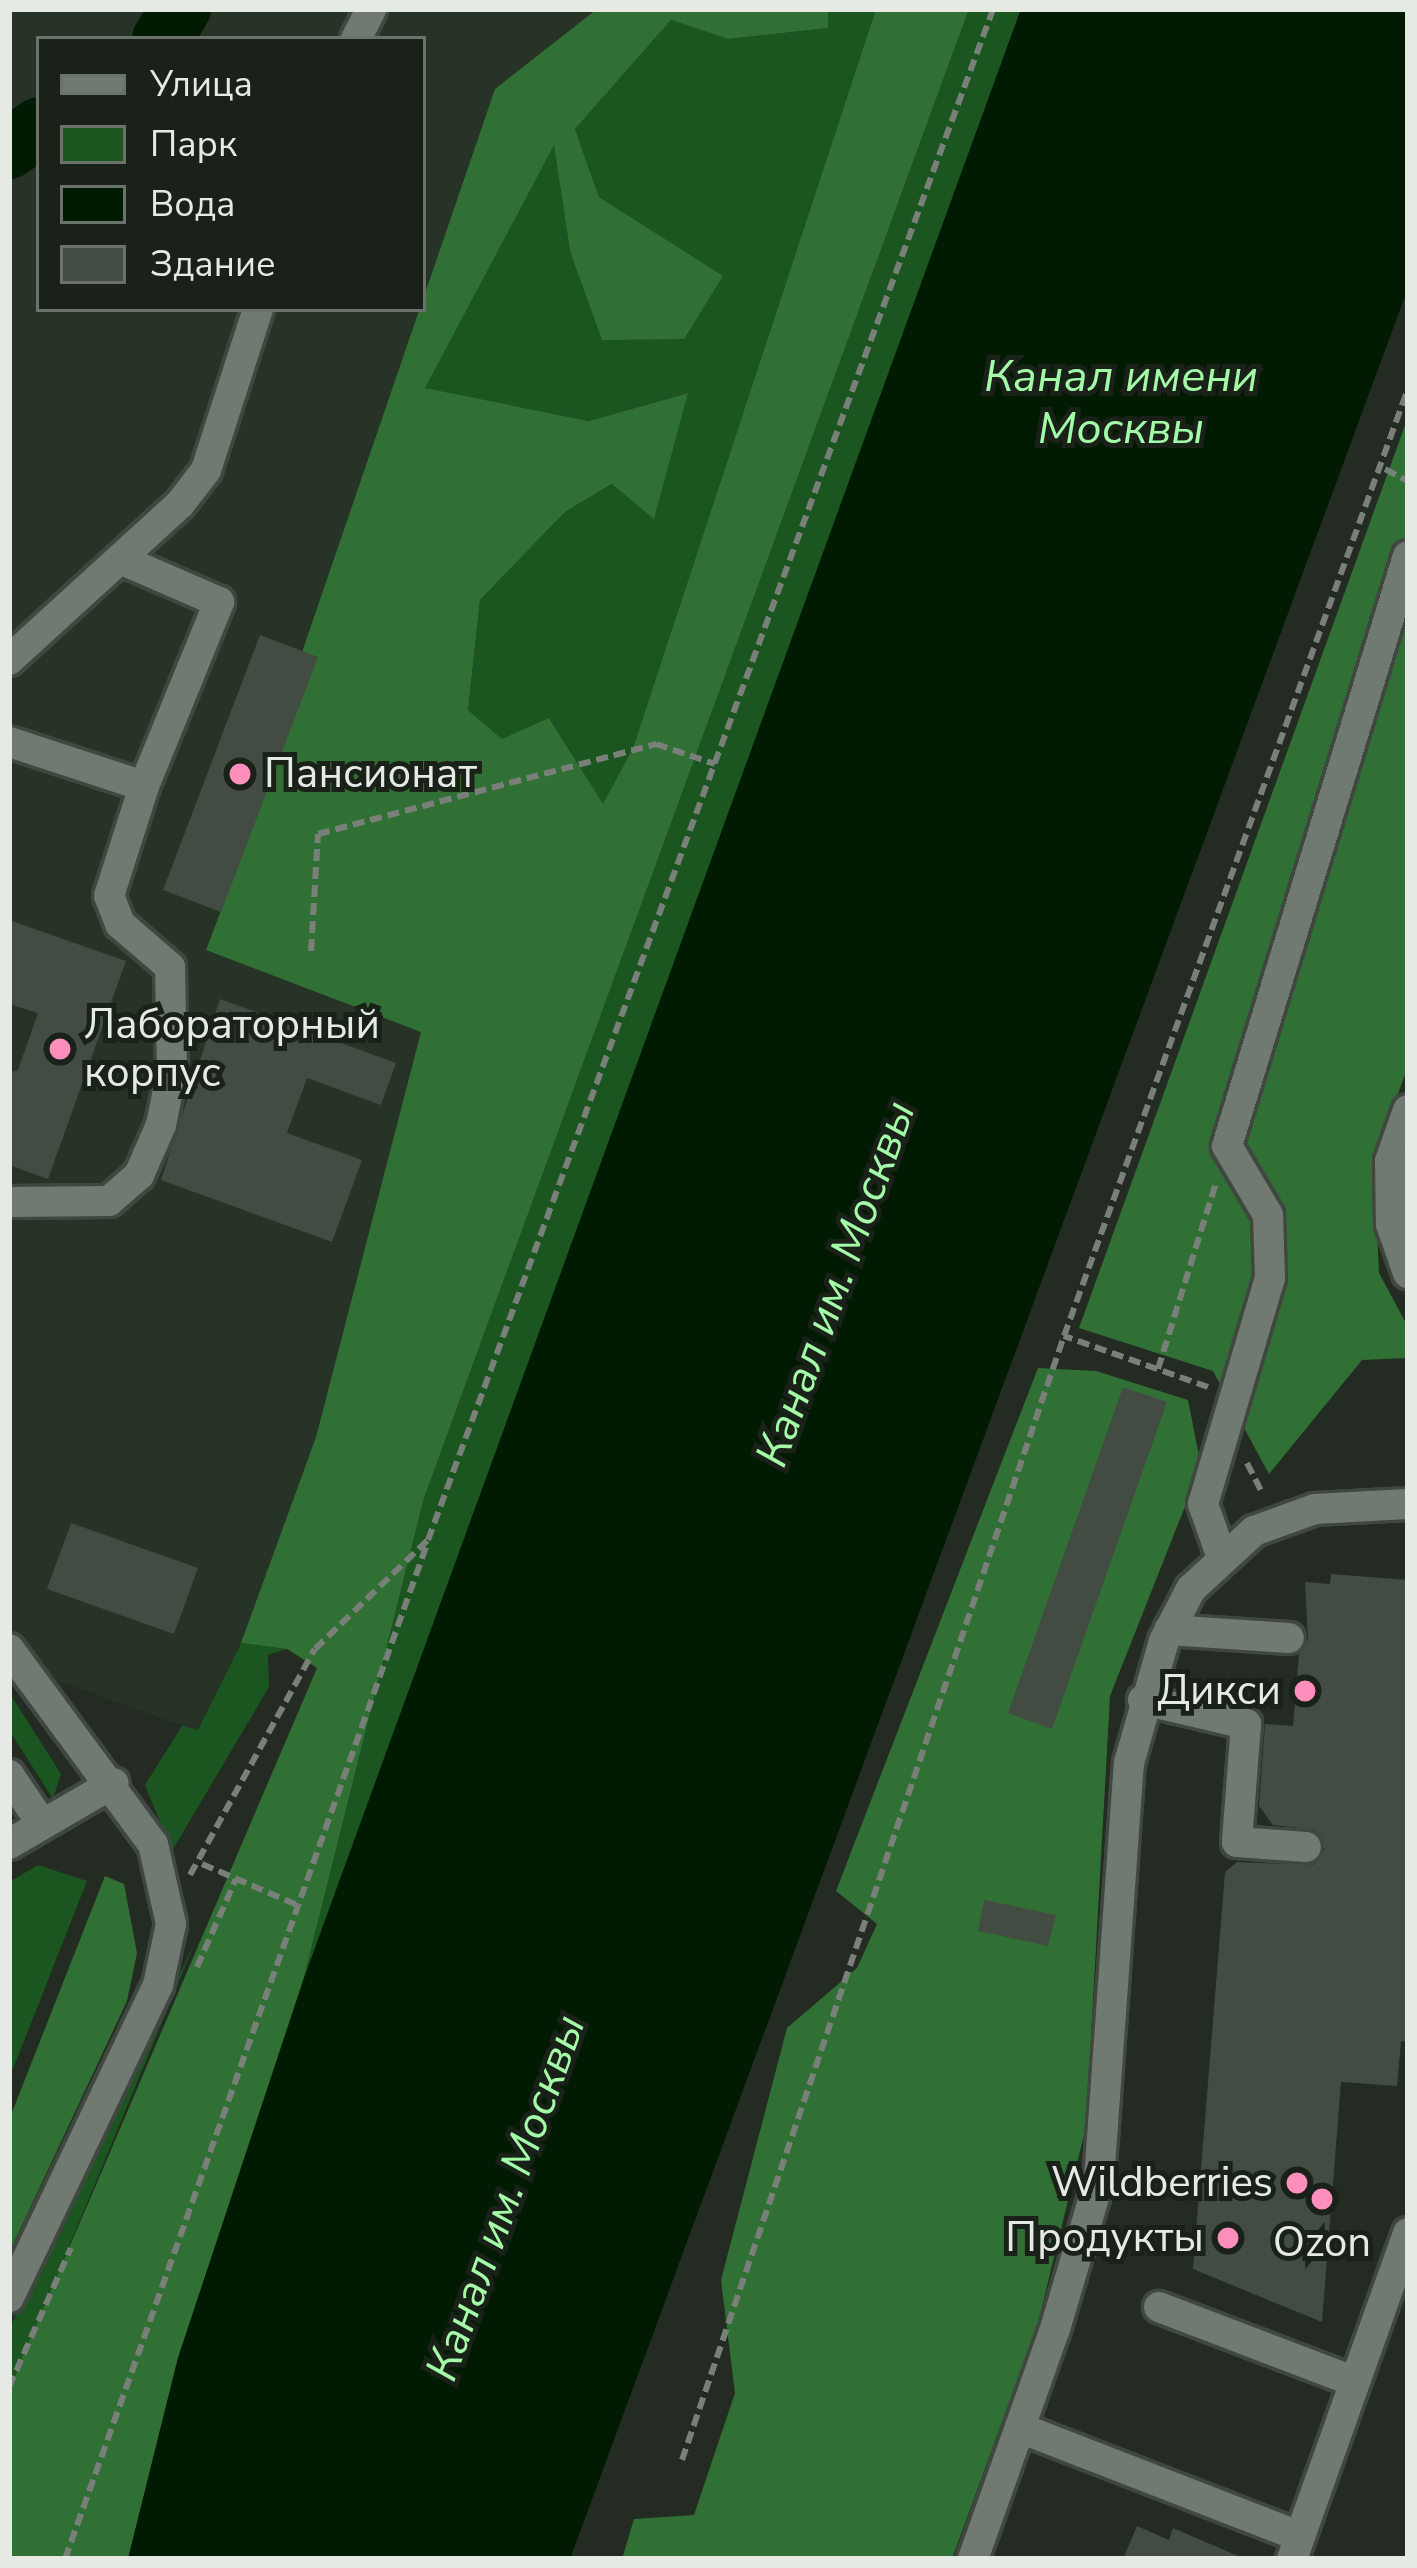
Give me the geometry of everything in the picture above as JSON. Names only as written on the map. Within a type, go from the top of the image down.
[{"type":"street","points":[[9,660],[120,559],[206,470],[257,312]]},
{"type":"street","points":[[1221,1556],[1203,1504],[1229,1429],[1270,1278],[1268,1216],[1227,1146],[1399,611],[1408,556]]},
{"type":"street","points":[[9,1202],[109,1201],[139,1175],[161,1125],[172,1070],[170,967],[120,924],[109,896],[144,786],[219,602],[120,559]]},
{"type":"street","points":[[9,742],[144,786]]},
{"type":"street","points":[[1408,1110],[1390,1161],[1391,1224],[1408,1273]]},
{"type":"street","points":[[973,2559],[1099,2180],[1129,1763],[1143,1700],[1169,1630],[1221,1556],[1276,1521],[1315,1509],[1408,1504]]},
{"type":"street","points":[[1169,1630],[1289,1638]]},
{"type":"street","points":[[9,1648],[114,1784],[153,1844],[168,1888],[168,1961],[9,2297]]},
{"type":"street","points":[[1143,1700],[1246,1724],[1238,1843],[1306,1847]]},
{"type":"street","points":[[9,1775],[42,1824]]},
{"type":"street","points":[[9,1844],[114,1784]]},
{"type":"street","points":[[1020,2428],[1295,2547],[1407,2222]]},
{"type":"street","points":[[1159,2307],[1353,2380]]},
{"type":"path","points":[[65,2559],[428,1540],[993,9]]},
{"type":"path","points":[[682,2460],[1064,1336],[1320,622],[1384,470],[1408,389]]},
{"type":"path","points":[[1384,470],[1408,481]]},
{"type":"path","points":[[310,951],[318,834],[656,744],[715,764]]},
{"type":"path","points":[[1158,1369],[1227,1146]]},
{"type":"path","points":[[1064,1336],[1207,1386],[1276,1521]]},
{"type":"path","points":[[168,1888],[202,1864],[315,1648],[428,1540]]},
{"type":"path","points":[[202,1864],[297,1905]]},
{"type":"shaded area","points":[[9,9],[597,9],[495,89],[426,290],[426,36],[36,36],[36,312],[419,312],[302,651],[318,657],[206,950],[422,1031],[316,1437],[241,1643],[197,1731],[33,1672],[9,1629]]},
{"type":"green space","points":[[597,9],[828,9],[828,28],[728,39],[671,20],[575,129],[599,197],[723,276],[684,339],[602,340],[570,251],[554,145],[425,388],[589,421],[688,393],[654,519],[612,484],[565,512],[480,600],[468,710],[502,739],[549,718],[603,804],[633,748],[876,9],[969,9],[424,1498],[303,1981],[178,2358],[128,2559],[9,2559],[9,2396],[19,2365],[317,1668],[287,1649],[241,1643],[316,1437],[421,1032],[206,950],[317,658],[302,652],[419,312],[426,312],[426,290],[495,89]]},
{"type":"green space","points":[[828,9],[876,9],[633,748],[603,805],[550,719],[502,739],[468,710],[480,600],[565,512],[613,484],[654,518],[687,393],[589,421],[424,388],[554,143],[570,251],[722,276],[599,197],[575,129],[671,20],[728,39],[827,28]]},
{"type":"green space","points":[[969,9],[1021,9],[303,1981],[424,1498]]},
{"type":"green space","points":[[1408,417],[1408,1066],[1374,1161],[1379,1273],[1408,1327],[1408,1358],[1362,1360],[1269,1474],[1213,1371],[1079,1328]]},
{"type":"green space","points":[[1038,1368],[1096,1371],[1188,1400],[1201,1466],[1110,1696],[1086,2127],[1038,2323],[952,2559],[622,2559],[634,2519],[694,2515],[735,2393],[721,2280],[787,2028],[857,1968],[877,1924],[836,1891]]},
{"type":"green space","points":[[241,1643],[287,1649],[268,1655],[269,1687],[172,1851],[145,1785],[182,1726],[198,1730]]},
{"type":"green space","points":[[9,1692],[61,1774],[53,1799],[9,1730]]},
{"type":"green space","points":[[38,1865],[87,1881],[9,2079],[9,1882]]},
{"type":"green space","points":[[105,1876],[124,1884],[137,1953],[127,2001],[9,2253],[9,2120]]},
{"type":"green space","points":[[196,1940],[20,2365],[9,2396],[9,2329]]},
{"type":"water","name":"Канал имени Москвы","points":[[1021,9],[1408,9],[1408,288],[570,2559],[128,2559],[178,2358],[303,1981]]},
{"type":"building","name":"Пансионат","points":[[260,635],[318,657],[221,912],[163,890]]},
{"type":"building","name":"Лабораторный корпус","points":[[9,920],[126,961],[48,1179],[9,1165],[9,1073],[18,1070],[38,1013],[9,1004]]},
{"type":"building","points":[[220,999],[396,1063],[381,1105],[307,1078],[287,1133],[362,1160],[332,1242],[161,1180]]},
{"type":"building","points":[[1123,1387],[1167,1402],[1052,1729],[1008,1713]]},
{"type":"building","points":[[71,1523],[198,1568],[174,1634],[47,1589]]},
{"type":"building","points":[[1331,1574],[1408,1580],[1408,2042],[1401,2041],[1397,2086],[1341,2082],[1322,2322],[1193,2269],[1225,1872],[1237,1862],[1313,1865],[1325,1850],[1316,1830],[1273,1825],[1259,1806],[1265,1724],[1293,1726],[1299,1654],[1308,1640],[1305,1582],[1330,1584]]},
{"type":"building","points":[[984,1900],[1056,1915],[1048,1946],[978,1931]]},
{"type":"building","points":[[1137,2526],[1169,2540],[1173,2528],[1245,2559],[1123,2559]]},
{"type":"waterway","points":[[164,36],[181,9]]},
{"type":"waterway","points":[[9,149],[36,129]]},
{"type":"place","name":"Пансионат","points":[[240,774]]},
{"type":"place","name":"Лабораторный корпус","points":[[60,1049]]},
{"type":"place","name":"Дикси","points":[[1305,1691]]},
{"type":"place","name":"Wildberries","points":[[1297,2183]]},
{"type":"place","name":"Ozon","points":[[1322,2199]]},
{"type":"place","name":"Продукты","points":[[1228,2238]]},
{"type":"water label","name":"Канал им. Москвы","points":[[836,1284]]},
{"type":"water label","name":"Канал им. Москвы","points":[[506,2198]]}]
